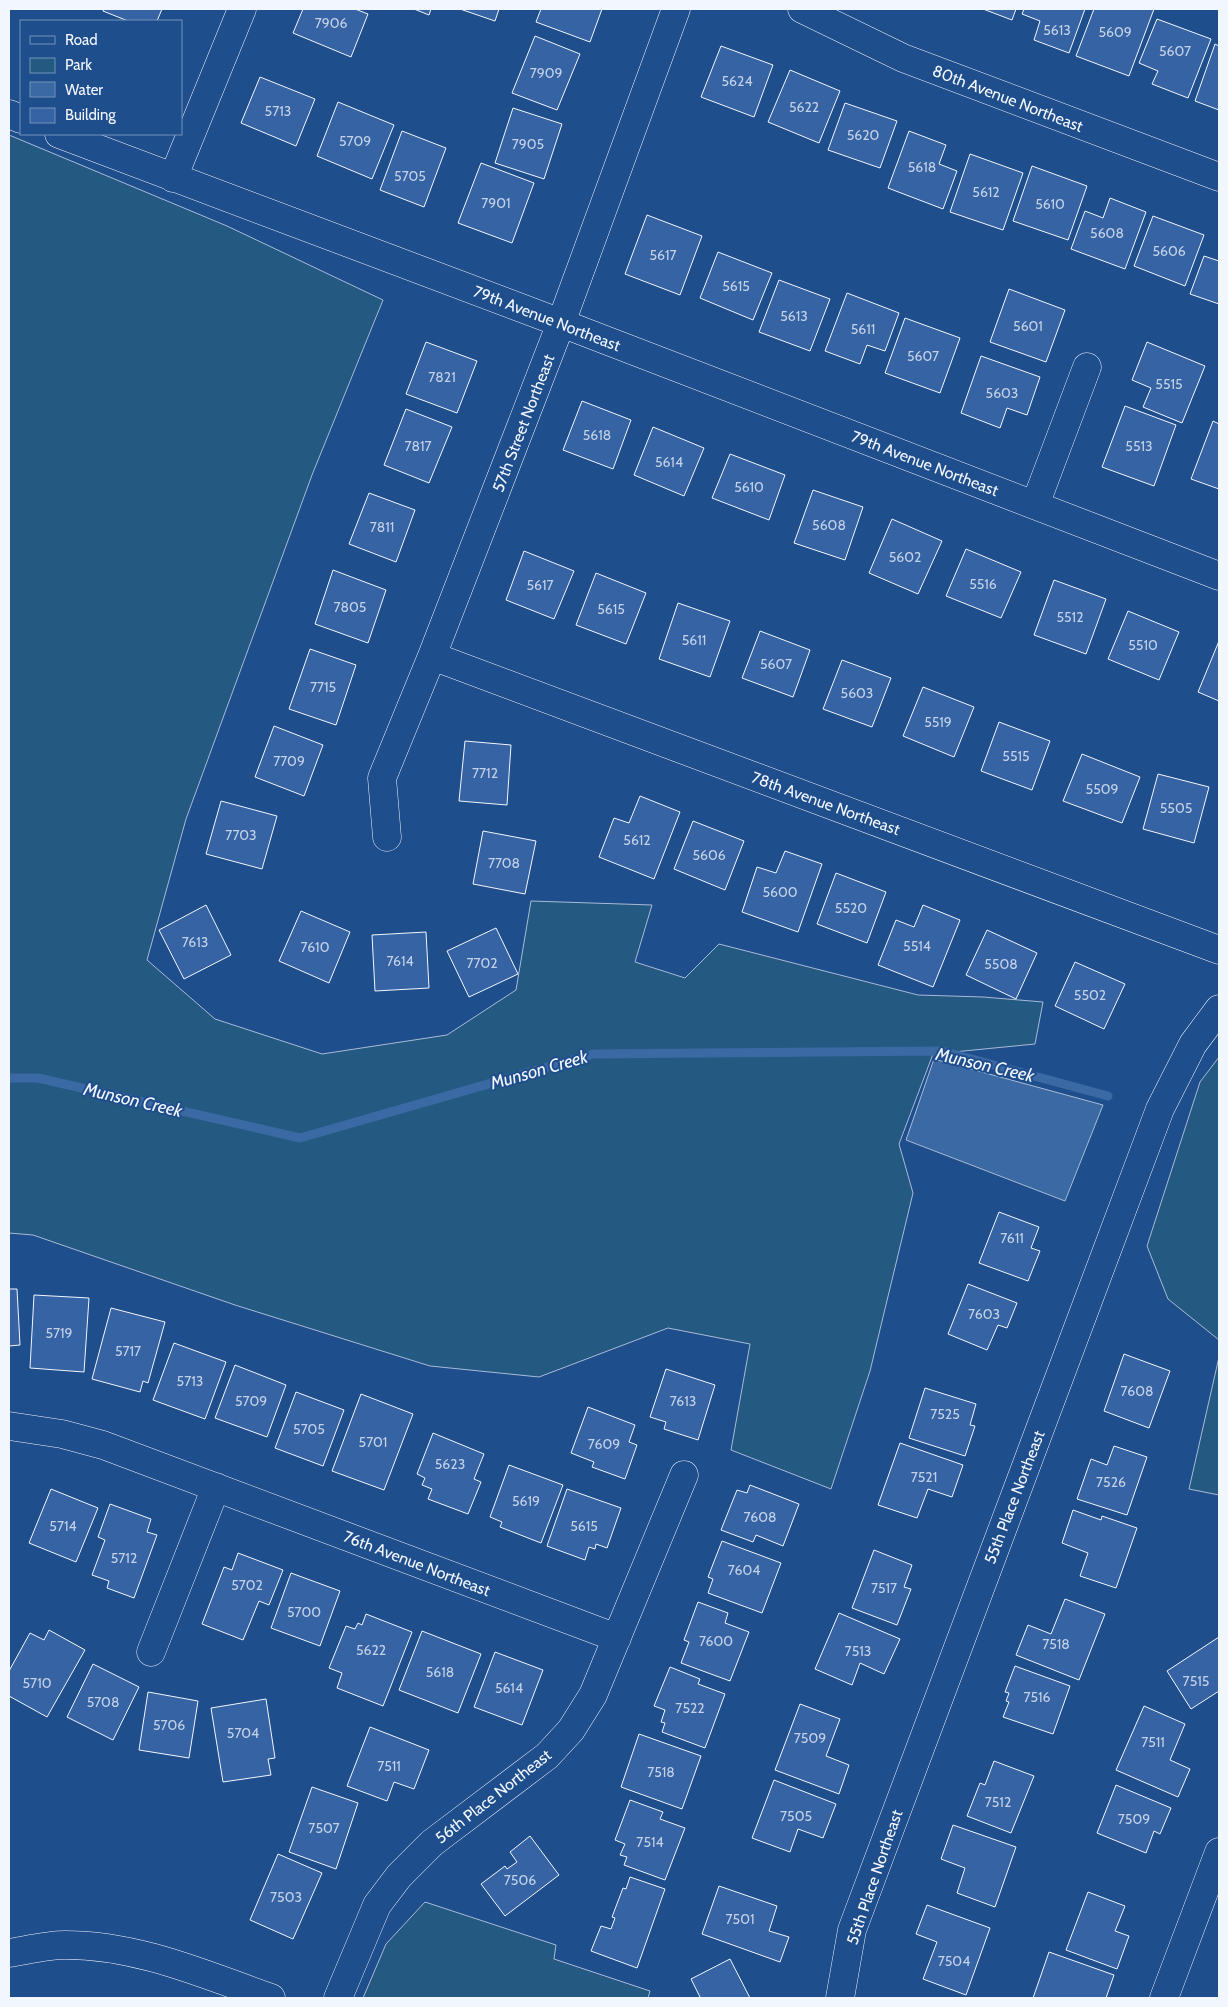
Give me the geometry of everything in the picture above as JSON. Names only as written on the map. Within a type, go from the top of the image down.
[{"type":"street","points":[[173,178],[242,9]]},
{"type":"street","name":"57th Street Northeast","points":[[386,837],[382,778],[432,656],[561,323],[676,9]]},
{"type":"street","name":"80th Avenue Northeast","points":[[802,9],[928,69],[1219,177]]},
{"type":"street","name":"79th Avenue Northeast","points":[[61,135],[561,323],[1219,576]]},
{"type":"street","points":[[1035,505],[1086,366]]},
{"type":"street","name":"78th Avenue Northeast","points":[[432,656],[1219,950]]},
{"type":"street","name":"55th Place Northeast","points":[[840,1998],[852,1930],[1157,1118],[1193,1044],[1219,1009]]},
{"type":"street","name":"76th Avenue Northeast","points":[[9,1426],[62,1434],[103,1445],[617,1638]]},
{"type":"street","name":"56th Place Northeast","points":[[338,1998],[377,1905],[399,1876],[432,1843],[547,1756],[571,1730],[593,1695],[684,1475]]},
{"type":"street","points":[[151,1652],[216,1488]]},
{"type":"street","points":[[1164,1998],[1219,1852]]},
{"type":"street","points":[[9,1953],[64,1945],[117,1948],[166,1960],[271,1998]]},
{"type":"green space","points":[[9,135],[227,226],[383,300],[312,475],[186,819],[147,960],[215,1019],[322,1054],[447,1035],[516,990],[531,901],[652,905],[635,962],[685,978],[719,944],[918,995],[983,997],[1043,1002],[1035,1044],[933,1054],[899,1144],[913,1193],[870,1371],[831,1489],[731,1450],[750,1344],[668,1328],[539,1377],[430,1366],[235,1305],[33,1235],[9,1233]]},
{"type":"green space","points":[[1219,1057],[1219,1340],[1168,1299],[1147,1246],[1200,1082]]},
{"type":"green space","points":[[1219,1357],[1219,1495],[1189,1489]]},
{"type":"green space","points":[[425,1902],[556,1945],[554,1959],[650,1991],[648,1998],[363,1998],[386,1944]]},
{"type":"water","points":[[934,1059],[1103,1105],[1065,1201],[906,1140]]},
{"type":"building","points":[[104,9],[162,9],[157,20],[126,20],[103,11]]},
{"type":"building","points":[[303,9],[355,9],[368,14],[351,57],[293,33]]},
{"type":"building","points":[[414,9],[431,9],[429,15]]},
{"type":"building","points":[[460,9],[499,9],[495,21]]},
{"type":"building","points":[[541,9],[602,9],[590,42],[536,22]]},
{"type":"building","points":[[983,9],[1016,9],[1012,20]]},
{"type":"building","points":[[1024,9],[1085,9],[1069,53],[1034,40],[1040,21],[1022,14]]},
{"type":"building","points":[[1094,9],[1154,9],[1129,76],[1076,56]]},
{"type":"building","points":[[1157,19],[1211,39],[1188,98],[1152,84],[1158,71],[1139,63]]},
{"type":"building","points":[[535,36],[580,54],[557,110],[512,93]]},
{"type":"building","points":[[1215,44],[1219,46],[1219,110],[1195,101]]},
{"type":"building","points":[[721,46],[773,65],[754,117],[701,97]]},
{"type":"building","points":[[790,70],[840,91],[819,143],[768,122]]},
{"type":"building","points":[[260,77],[315,99],[296,146],[241,123]]},
{"type":"building","points":[[338,102],[394,125],[372,179],[317,156]]},
{"type":"building","points":[[845,103],[897,121],[880,168],[828,150]]},
{"type":"building","points":[[513,108],[562,124],[544,179],[495,163]]},
{"type":"building","points":[[402,131],[446,148],[424,207],[380,190]]},
{"type":"building","points":[[909,131],[946,145],[939,164],[957,171],[943,209],[888,188]]},
{"type":"building","points":[[970,154],[1023,173],[1003,230],[950,212]]},
{"type":"building","points":[[481,163],[534,183],[512,243],[458,223]]},
{"type":"building","points":[[1032,166],[1087,186],[1068,240],[1013,221]]},
{"type":"building","points":[[1110,198],[1146,212],[1125,269],[1071,249],[1085,211],[1103,218]]},
{"type":"building","points":[[647,215],[702,236],[680,295],[625,274]]},
{"type":"building","points":[[1153,216],[1204,235],[1185,286],[1134,266]]},
{"type":"building","points":[[718,252],[772,273],[753,320],[700,298]]},
{"type":"building","points":[[1204,256],[1219,261],[1219,304],[1190,294]]},
{"type":"building","points":[[779,280],[830,299],[810,351],[759,332]]},
{"type":"building","points":[[1009,289],[1065,310],[1046,362],[990,342]]},
{"type":"building","points":[[847,293],[899,313],[885,351],[867,345],[860,364],[825,351]]},
{"type":"building","points":[[905,318],[960,338],[940,393],[885,373]]},
{"type":"building","points":[[426,342],[477,361],[457,413],[406,394]]},
{"type":"building","points":[[1147,342],[1205,366],[1182,423],[1143,407],[1151,388],[1132,380]]},
{"type":"building","points":[[981,356],[1040,377],[1027,415],[1007,408],[1000,428],[961,413]]},
{"type":"building","points":[[582,401],[631,420],[613,469],[563,450]]},
{"type":"building","points":[[1125,406],[1176,425],[1154,486],[1102,467]]},
{"type":"building","points":[[406,409],[452,427],[429,483],[384,465]]},
{"type":"building","points":[[1213,421],[1219,424],[1219,489],[1191,479]]},
{"type":"building","points":[[653,427],[704,448],[684,496],[634,475]]},
{"type":"building","points":[[730,454],[785,475],[769,520],[712,498]]},
{"type":"building","points":[[813,490],[863,507],[845,560],[794,543]]},
{"type":"building","points":[[369,493],[415,510],[396,562],[349,544]]},
{"type":"building","points":[[892,519],[942,541],[918,594],[869,573]]},
{"type":"building","points":[[966,549],[1021,572],[1001,618],[946,596]]},
{"type":"building","points":[[524,551],[574,571],[554,619],[506,600]]},
{"type":"building","points":[[333,570],[386,590],[368,643],[315,624]]},
{"type":"building","points":[[596,573],[646,593],[626,644],[576,625]]},
{"type":"building","points":[[1054,580],[1106,599],[1086,654],[1034,635]]},
{"type":"building","points":[[678,603],[730,621],[710,677],[659,659]]},
{"type":"building","points":[[1128,611],[1179,632],[1159,680],[1108,659]]},
{"type":"building","points":[[760,631],[810,650],[793,697],[742,678]]},
{"type":"building","points":[[1219,641],[1219,701],[1198,692]]},
{"type":"building","points":[[310,649],[356,665],[336,725],[289,709]]},
{"type":"building","points":[[842,660],[891,678],[872,727],[823,709]]},
{"type":"building","points":[[923,687],[974,707],[954,757],[903,736]]},
{"type":"building","points":[[999,722],[1050,741],[1032,790],[981,771]]},
{"type":"building","points":[[274,726],[323,745],[304,796],[255,777]]},
{"type":"building","points":[[465,741],[511,745],[507,805],[459,801]]},
{"type":"building","points":[[1082,754],[1140,777],[1122,823],[1063,801]]},
{"type":"building","points":[[1158,774],[1209,787],[1194,843],[1143,829]]},
{"type":"building","points":[[640,796],[680,812],[654,879],[599,857],[614,818],[629,823]]},
{"type":"building","points":[[221,801],[277,816],[262,869],[206,854]]},
{"type":"building","points":[[693,821],[744,841],[725,890],[674,869]]},
{"type":"building","points":[[483,831],[536,841],[525,894],[473,884]]},
{"type":"building","points":[[785,851],[822,864],[798,932],[742,912],[757,867],[776,873]]},
{"type":"building","points":[[836,873],[886,892],[867,943],[817,924]]},
{"type":"building","points":[[206,905],[231,955],[184,979],[159,930]]},
{"type":"building","points":[[923,905],[960,920],[933,987],[878,965],[896,920],[914,927]]},
{"type":"building","points":[[301,911],[350,932],[329,983],[279,961]]},
{"type":"building","points":[[496,928],[518,974],[469,997],[447,951]]},
{"type":"building","points":[[987,930],[1037,953],[1016,999],[966,975]]},
{"type":"building","points":[[426,932],[429,988],[375,991],[372,935]]},
{"type":"building","points":[[1075,962],[1125,984],[1104,1029],[1055,1006]]},
{"type":"building","points":[[999,1212],[1039,1227],[1031,1248],[1040,1251],[1028,1281],[979,1263]]},
{"type":"building","points":[[968,1284],[1017,1303],[1007,1328],[998,1325],[987,1350],[948,1334]]},
{"type":"building","points":[[9,1289],[17,1289],[20,1345],[9,1346]]},
{"type":"building","points":[[34,1295],[89,1298],[84,1372],[30,1368]]},
{"type":"building","points":[[111,1308],[165,1322],[148,1383],[143,1381],[140,1392],[92,1379]]},
{"type":"building","points":[[174,1343],[226,1362],[205,1419],[153,1400]]},
{"type":"building","points":[[1124,1354],[1170,1371],[1149,1428],[1104,1411]]},
{"type":"building","points":[[235,1365],[286,1385],[267,1437],[215,1418]]},
{"type":"building","points":[[666,1369],[715,1385],[698,1440],[664,1429],[666,1422],[650,1417]]},
{"type":"building","points":[[925,1388],[976,1404],[970,1425],[975,1426],[965,1456],[909,1438]]},
{"type":"building","points":[[296,1392],[344,1410],[323,1466],[275,1448]]},
{"type":"building","points":[[361,1394],[413,1414],[384,1490],[332,1471]]},
{"type":"building","points":[[588,1407],[635,1425],[629,1442],[637,1445],[625,1479],[592,1467],[594,1462],[571,1453]]},
{"type":"building","points":[[433,1433],[484,1454],[474,1479],[481,1482],[468,1514],[428,1499],[432,1489],[422,1485],[425,1478],[417,1474]]},
{"type":"building","points":[[900,1443],[963,1465],[952,1497],[928,1489],[917,1518],[878,1505]]},
{"type":"building","points":[[1114,1446],[1147,1457],[1127,1515],[1077,1499],[1091,1459],[1107,1465]]},
{"type":"building","points":[[509,1465],[563,1485],[541,1543],[500,1527],[502,1522],[490,1517]]},
{"type":"building","points":[[750,1485],[799,1504],[783,1546],[756,1535],[753,1542],[721,1530],[737,1490],[747,1493]]},
{"type":"building","points":[[51,1489],[98,1508],[76,1562],[29,1543]]},
{"type":"building","points":[[567,1489],[621,1508],[607,1548],[596,1544],[595,1549],[589,1547],[585,1560],[547,1546]]},
{"type":"building","points":[[110,1504],[151,1519],[147,1532],[157,1535],[134,1598],[107,1588],[109,1581],[92,1575],[105,1540],[98,1537]]},
{"type":"building","points":[[1073,1510],[1101,1520],[1102,1516],[1137,1528],[1116,1588],[1080,1576],[1088,1553],[1062,1543]]},
{"type":"building","points":[[722,1541],[781,1563],[762,1613],[708,1593],[713,1579],[708,1577]]},
{"type":"building","points":[[874,1550],[912,1565],[904,1587],[911,1589],[897,1625],[852,1608]]},
{"type":"building","points":[[238,1553],[283,1570],[269,1605],[259,1601],[243,1640],[202,1624],[224,1567],[232,1570]]},
{"type":"building","points":[[291,1573],[340,1591],[320,1646],[271,1628]]},
{"type":"building","points":[[1065,1599],[1105,1614],[1079,1680],[1016,1655],[1028,1625],[1051,1634]]},
{"type":"building","points":[[698,1602],[728,1613],[725,1623],[749,1632],[730,1681],[681,1663],[689,1642],[684,1640]]},
{"type":"building","points":[[839,1613],[900,1639],[884,1674],[860,1663],[852,1685],[815,1669]]},
{"type":"building","points":[[366,1614],[412,1632],[383,1706],[337,1688],[342,1673],[329,1668],[346,1626],[355,1629],[358,1623],[362,1625]]},
{"type":"building","points":[[49,1630],[85,1650],[47,1717],[9,1696],[9,1671],[30,1633],[44,1640]]},
{"type":"building","points":[[422,1631],[481,1654],[458,1713],[399,1690]]},
{"type":"building","points":[[1219,1637],[1219,1691],[1191,1709],[1167,1671]]},
{"type":"building","points":[[495,1652],[543,1670],[522,1725],[474,1707]]},
{"type":"building","points":[[93,1664],[139,1687],[113,1740],[67,1717]]},
{"type":"building","points":[[1015,1666],[1070,1686],[1053,1734],[1003,1717],[1009,1702],[1006,1701],[1009,1693],[1005,1692]]},
{"type":"building","points":[[670,1667],[700,1679],[698,1684],[725,1694],[705,1748],[662,1732],[665,1723],[661,1722],[665,1710],[654,1706]]},
{"type":"building","points":[[148,1692],[198,1701],[189,1758],[139,1750]]},
{"type":"building","points":[[266,1699],[275,1758],[268,1759],[271,1775],[223,1782],[211,1708]]},
{"type":"building","points":[[800,1704],[840,1719],[826,1756],[849,1765],[839,1794],[775,1770]]},
{"type":"building","points":[[1144,1706],[1185,1724],[1170,1760],[1190,1769],[1178,1797],[1116,1770]]},
{"type":"building","points":[[370,1727],[429,1750],[414,1789],[394,1782],[387,1801],[347,1786]]},
{"type":"building","points":[[639,1734],[701,1756],[682,1809],[621,1787]]},
{"type":"building","points":[[994,1761],[1034,1776],[1011,1833],[967,1816],[980,1783],[985,1785]]},
{"type":"building","points":[[774,1780],[836,1804],[823,1838],[798,1829],[790,1852],[752,1838]]},
{"type":"building","points":[[1116,1785],[1171,1808],[1160,1834],[1154,1831],[1146,1853],[1097,1833]]},
{"type":"building","points":[[312,1787],[358,1803],[336,1869],[289,1852]]},
{"type":"building","points":[[630,1800],[663,1812],[660,1819],[685,1828],[665,1880],[624,1865],[627,1857],[620,1855],[625,1844],[615,1840]]},
{"type":"building","points":[[953,1825],[1016,1847],[995,1907],[957,1893],[965,1868],[941,1859]]},
{"type":"building","points":[[530,1836],[559,1875],[505,1916],[481,1884],[505,1866],[507,1869],[517,1862],[510,1852]]},
{"type":"building","points":[[278,1854],[322,1873],[293,1939],[250,1920]]},
{"type":"building","points":[[630,1877],[665,1889],[637,1968],[591,1951],[601,1926],[611,1929],[615,1918],[612,1917],[623,1888],[626,1889]]},
{"type":"building","points":[[719,1886],[777,1906],[769,1931],[789,1937],[780,1962],[702,1934]]},
{"type":"building","points":[[1088,1892],[1125,1906],[1115,1931],[1129,1936],[1117,1969],[1066,1950]]},
{"type":"building","points":[[927,1905],[990,1928],[966,1995],[923,1979],[937,1942],[916,1934]]},
{"type":"building","points":[[1049,1952],[1114,1975],[1106,1998],[1033,1998]]},
{"type":"building","points":[[730,1959],[750,1998],[698,1998],[700,1997],[691,1979]]},
{"type":"waterway","name":"Munson Creek","points":[[9,1078],[38,1078],[300,1138],[593,1054],[942,1051],[1108,1096]]}]
